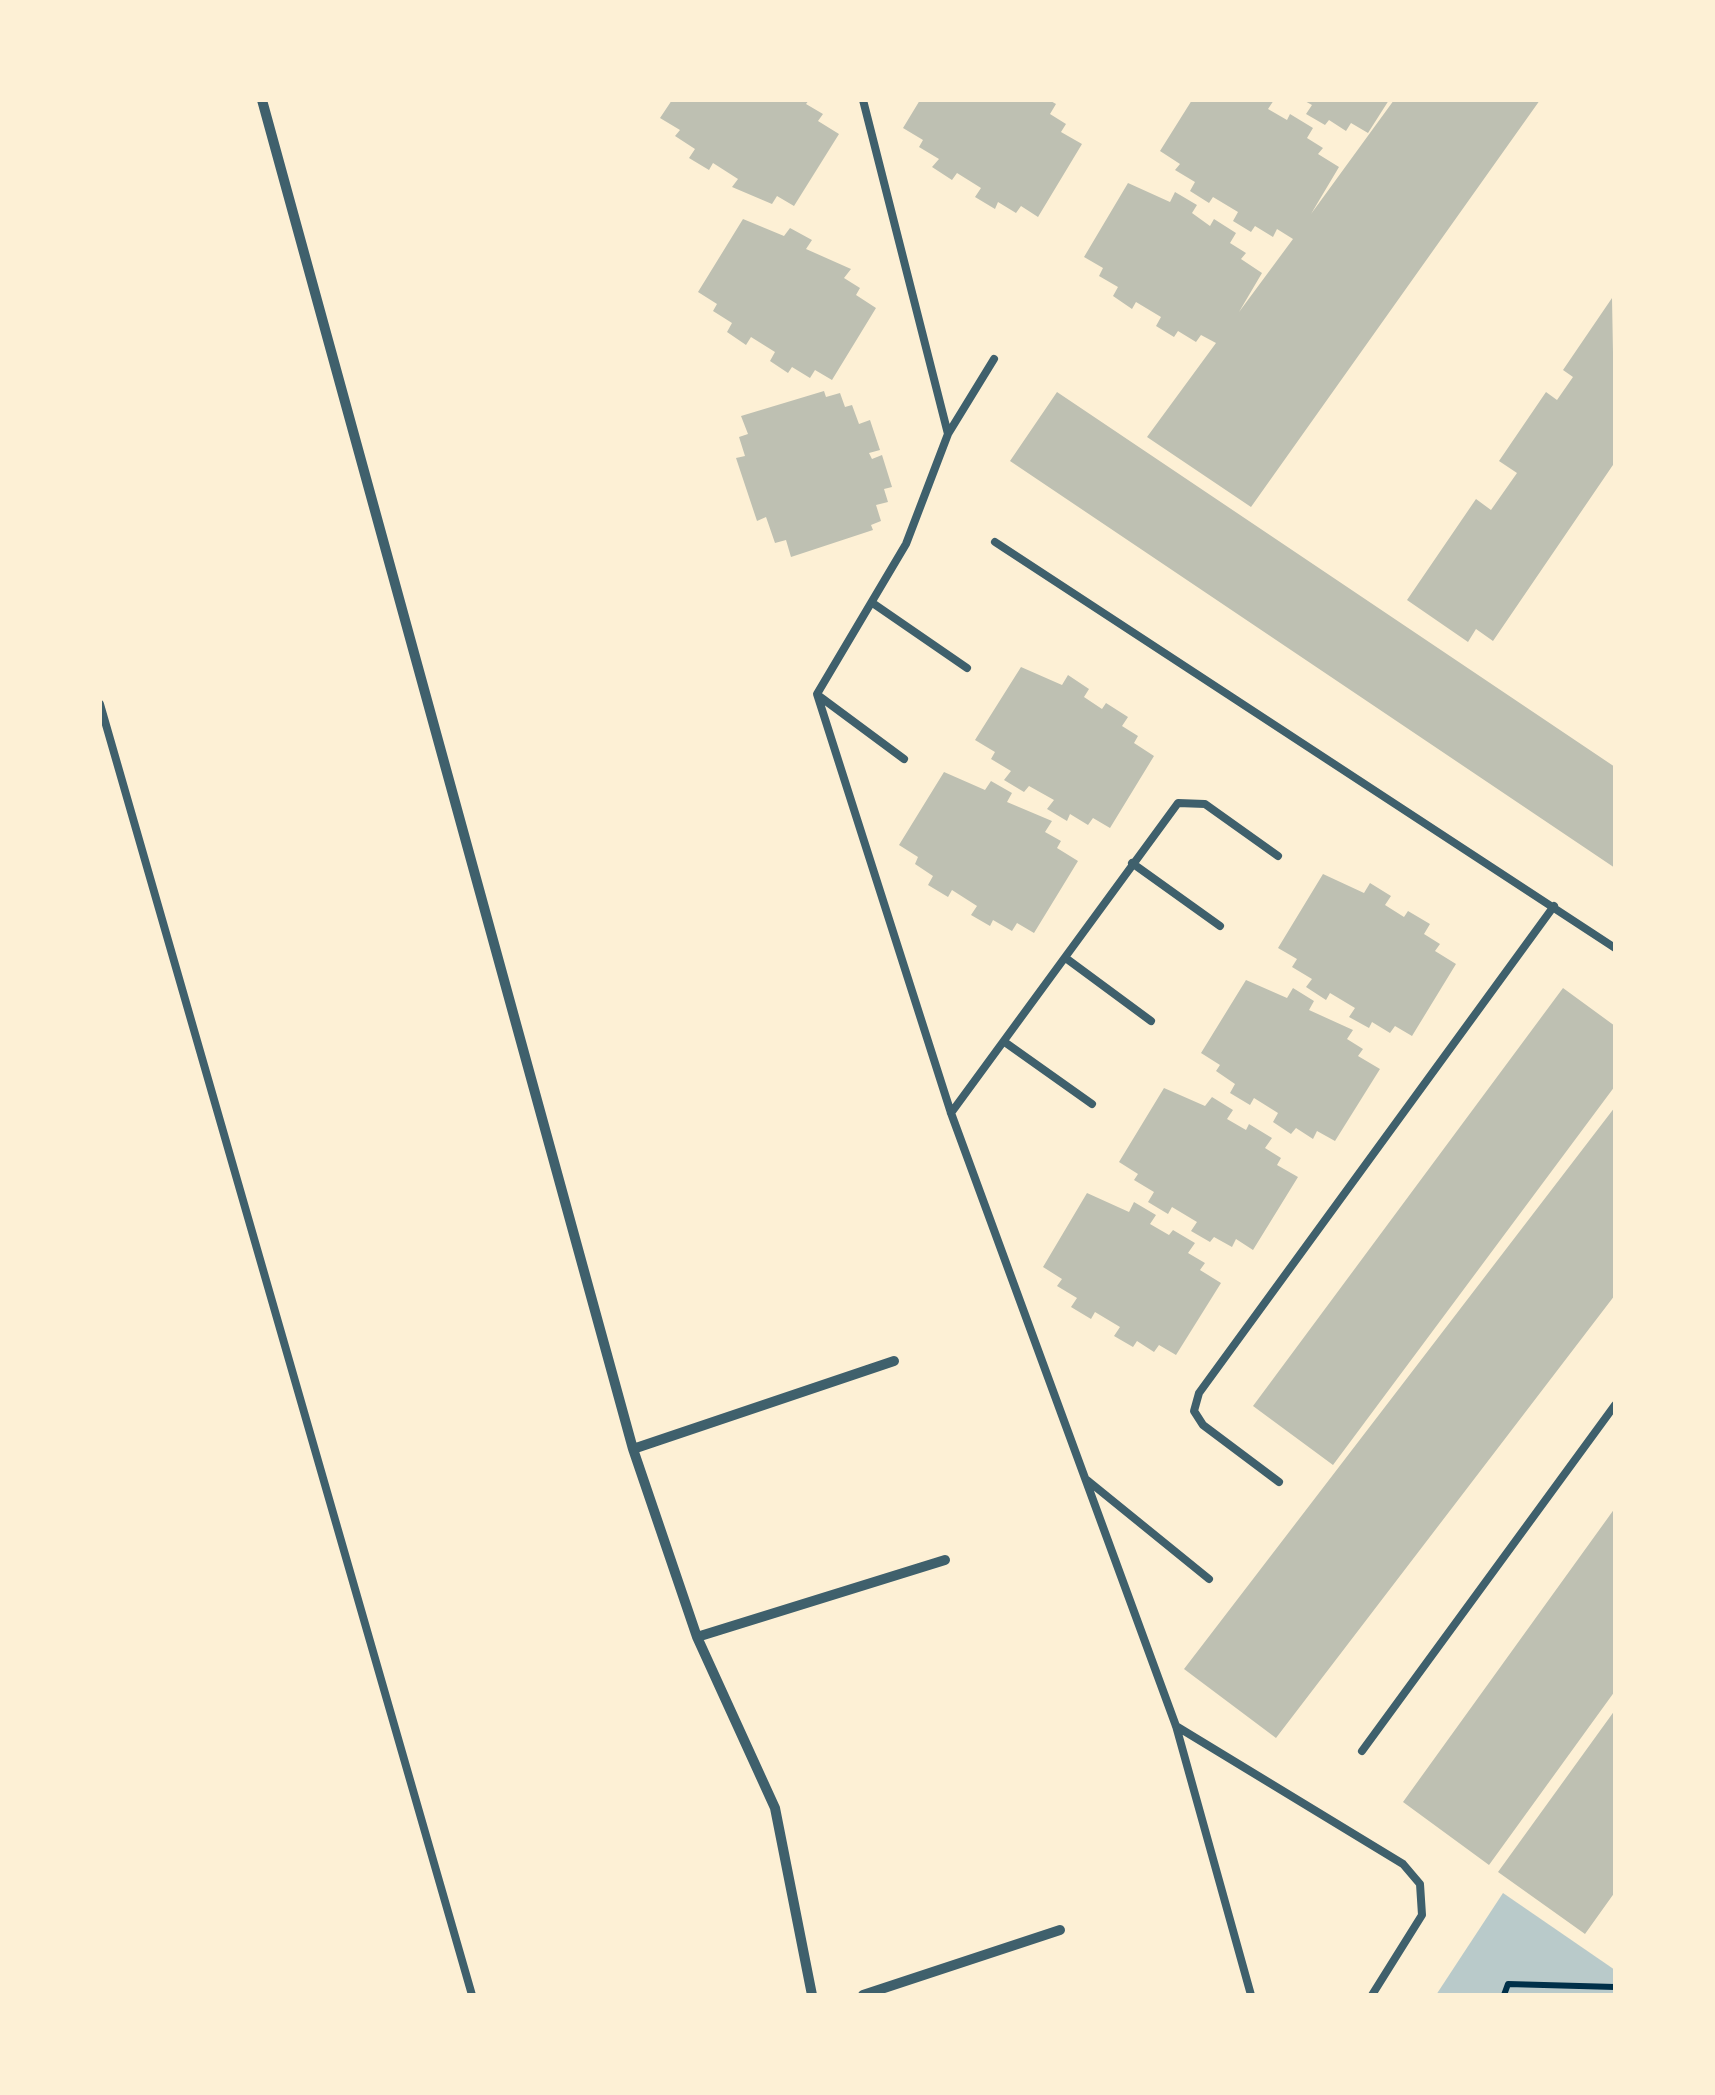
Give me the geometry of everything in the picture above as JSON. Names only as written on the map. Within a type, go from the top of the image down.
[{"type":"street","points":[[262,100],[633,1449],[697,1637],[775,1808],[812,1995]]},
{"type":"street","points":[[633,1449],[894,1361]]},
{"type":"street","points":[[697,1637],[946,1560]]},
{"type":"street","points":[[862,1995],[1060,1930]]},
{"type":"lane","points":[[863,100],[948,434]]},
{"type":"lane","points":[[817,694],[874,604],[906,544],[948,434],[994,359]]},
{"type":"lane","points":[[995,542],[1615,948]]},
{"type":"lane","points":[[874,604],[967,668]]},
{"type":"lane","points":[[817,694],[904,759]]},
{"type":"lane","points":[[817,694],[951,1113],[1176,1726],[1250,1995]]},
{"type":"lane","points":[[100,704],[472,1995]]},
{"type":"lane","points":[[951,1113],[1006,1043],[1178,803],[1205,804],[1278,856]]},
{"type":"lane","points":[[1132,863],[1220,926]]},
{"type":"lane","points":[[1279,1482],[1203,1425],[1194,1411],[1199,1393],[1554,906]]},
{"type":"lane","points":[[1067,959],[1151,1021]]},
{"type":"lane","points":[[1006,1043],[1092,1104]]},
{"type":"lane","points":[[1362,1750],[1615,1404]]},
{"type":"lane","points":[[1084,1477],[1209,1579]]},
{"type":"lane","points":[[1176,1726],[1402,1864],[1420,1884],[1422,1915],[1372,1995]]},
{"type":"path","points":[[1504,1995],[1508,1984],[1615,1987]]},
{"type":"shaded area","points":[[1503,1893],[1615,1970],[1615,1995],[1436,1995]]},
{"type":"building","points":[[672,100],[809,100],[806,104],[823,114],[818,121],[839,134],[794,206],[777,196],[772,204],[732,187],[738,179],[713,163],[709,170],[689,158],[695,149],[675,136],[680,130],[660,118]]},
{"type":"building","points":[[920,100],[1049,100],[1056,104],[1050,114],[1066,124],[1061,132],[1082,144],[1038,217],[1021,206],[1016,213],[998,202],[995,209],[975,197],[981,188],[957,173],[952,180],[932,167],[939,159],[919,147],[923,140],[903,128]]},
{"type":"building","points":[[1192,100],[1274,100],[1268,109],[1287,120],[1290,114],[1313,128],[1307,138],[1323,148],[1318,154],[1339,167],[1311,214],[1394,100],[1540,100],[1251,507],[1147,437],[1216,343],[1201,335],[1196,342],[1178,331],[1174,337],[1156,326],[1161,317],[1136,302],[1132,309],[1113,296],[1118,287],[1099,276],[1103,268],[1084,257],[1128,183],[1170,202],[1175,192],[1197,205],[1192,213],[1210,226],[1214,219],[1236,233],[1230,243],[1246,253],[1241,259],[1262,273],[1239,312],[1293,239],[1277,229],[1273,237],[1255,226],[1251,232],[1233,221],[1238,212],[1213,197],[1209,203],[1190,191],[1195,182],[1175,170],[1180,164],[1160,151]]},
{"type":"building","points":[[1303,100],[1389,100],[1368,133],[1351,123],[1346,131],[1329,120],[1325,125],[1306,114],[1312,105]]},
{"type":"building","points":[[743,219],[784,236],[790,228],[812,240],[806,249],[851,269],[844,278],[860,288],[856,295],[876,308],[832,380],[815,370],[810,378],[792,367],[788,373],[770,361],[775,352],[751,337],[746,345],[727,332],[732,323],[713,311],[717,304],[698,292]]},
{"type":"building","points":[[1612,298],[1615,462],[1493,641],[1476,629],[1468,642],[1407,600],[1476,499],[1491,510],[1517,473],[1499,461],[1546,392],[1557,400],[1573,377],[1563,370]]},
{"type":"building","points":[[824,391],[826,397],[840,393],[845,407],[852,405],[859,424],[870,420],[880,450],[869,453],[872,459],[882,455],[892,487],[884,489],[888,502],[876,505],[881,521],[871,525],[873,530],[791,557],[786,540],[775,543],[766,517],[757,521],[736,458],[745,456],[739,437],[748,434],[741,416]]},
{"type":"building","points":[[1057,392],[1615,767],[1615,868],[1010,461]]},
{"type":"building","points":[[1021,667],[1062,685],[1068,675],[1089,689],[1084,697],[1102,709],[1106,703],[1128,717],[1122,726],[1138,736],[1134,743],[1154,756],[1110,828],[1093,818],[1088,825],[1070,814],[1067,821],[1047,809],[1054,800],[1029,786],[1024,792],[1004,780],[1011,771],[991,759],[995,752],[975,740]]},
{"type":"building","points":[[944,772],[985,790],[991,781],[1012,793],[1007,802],[1052,821],[1045,832],[1061,841],[1057,848],[1078,861],[1034,933],[1017,923],[1012,931],[993,920],[990,926],[971,915],[977,906],[952,890],[948,897],[928,885],[933,876],[915,864],[918,857],[899,845]]},
{"type":"building","points":[[1323,874],[1364,893],[1370,883],[1391,896],[1385,905],[1404,917],[1408,911],[1430,924],[1424,934],[1440,944],[1435,951],[1456,964],[1412,1036],[1395,1026],[1390,1033],[1372,1022],[1369,1028],[1349,1017],[1355,1008],[1330,993],[1326,1000],[1306,987],[1312,979],[1292,967],[1297,959],[1278,948]]},
{"type":"building","points":[[1246,980],[1287,998],[1293,988],[1314,1001],[1309,1010],[1353,1030],[1347,1039],[1363,1049],[1358,1056],[1380,1069],[1335,1141],[1317,1131],[1313,1139],[1296,1128],[1291,1134],[1273,1122],[1278,1113],[1254,1098],[1250,1105],[1230,1093],[1235,1084],[1216,1071],[1220,1065],[1201,1053]]},
{"type":"building","points":[[1563,988],[1615,1026],[1615,1086],[1333,1465],[1253,1406]]},
{"type":"building","points":[[1164,1088],[1205,1106],[1212,1097],[1233,1110],[1227,1119],[1246,1130],[1249,1124],[1272,1138],[1265,1148],[1281,1158],[1277,1165],[1298,1177],[1253,1250],[1236,1239],[1232,1247],[1214,1237],[1210,1242],[1191,1231],[1197,1222],[1172,1207],[1168,1214],[1148,1202],[1154,1192],[1134,1180],[1138,1174],[1119,1162]]},
{"type":"building","points":[[1615,1107],[1615,1295],[1276,1738],[1184,1669]]},
{"type":"building","points":[[1087,1193],[1129,1212],[1134,1202],[1156,1215],[1150,1224],[1169,1235],[1173,1230],[1195,1243],[1188,1253],[1205,1263],[1200,1270],[1221,1283],[1176,1355],[1159,1345],[1154,1352],[1137,1341],[1133,1347],[1114,1336],[1120,1327],[1095,1312],[1091,1319],[1071,1307],[1077,1298],[1057,1286],[1062,1279],[1043,1267]]},
{"type":"building","points":[[1615,1508],[1615,1691],[1489,1865],[1403,1802]]},
{"type":"building","points":[[1615,1710],[1615,1892],[1585,1934],[1498,1872]]}]
